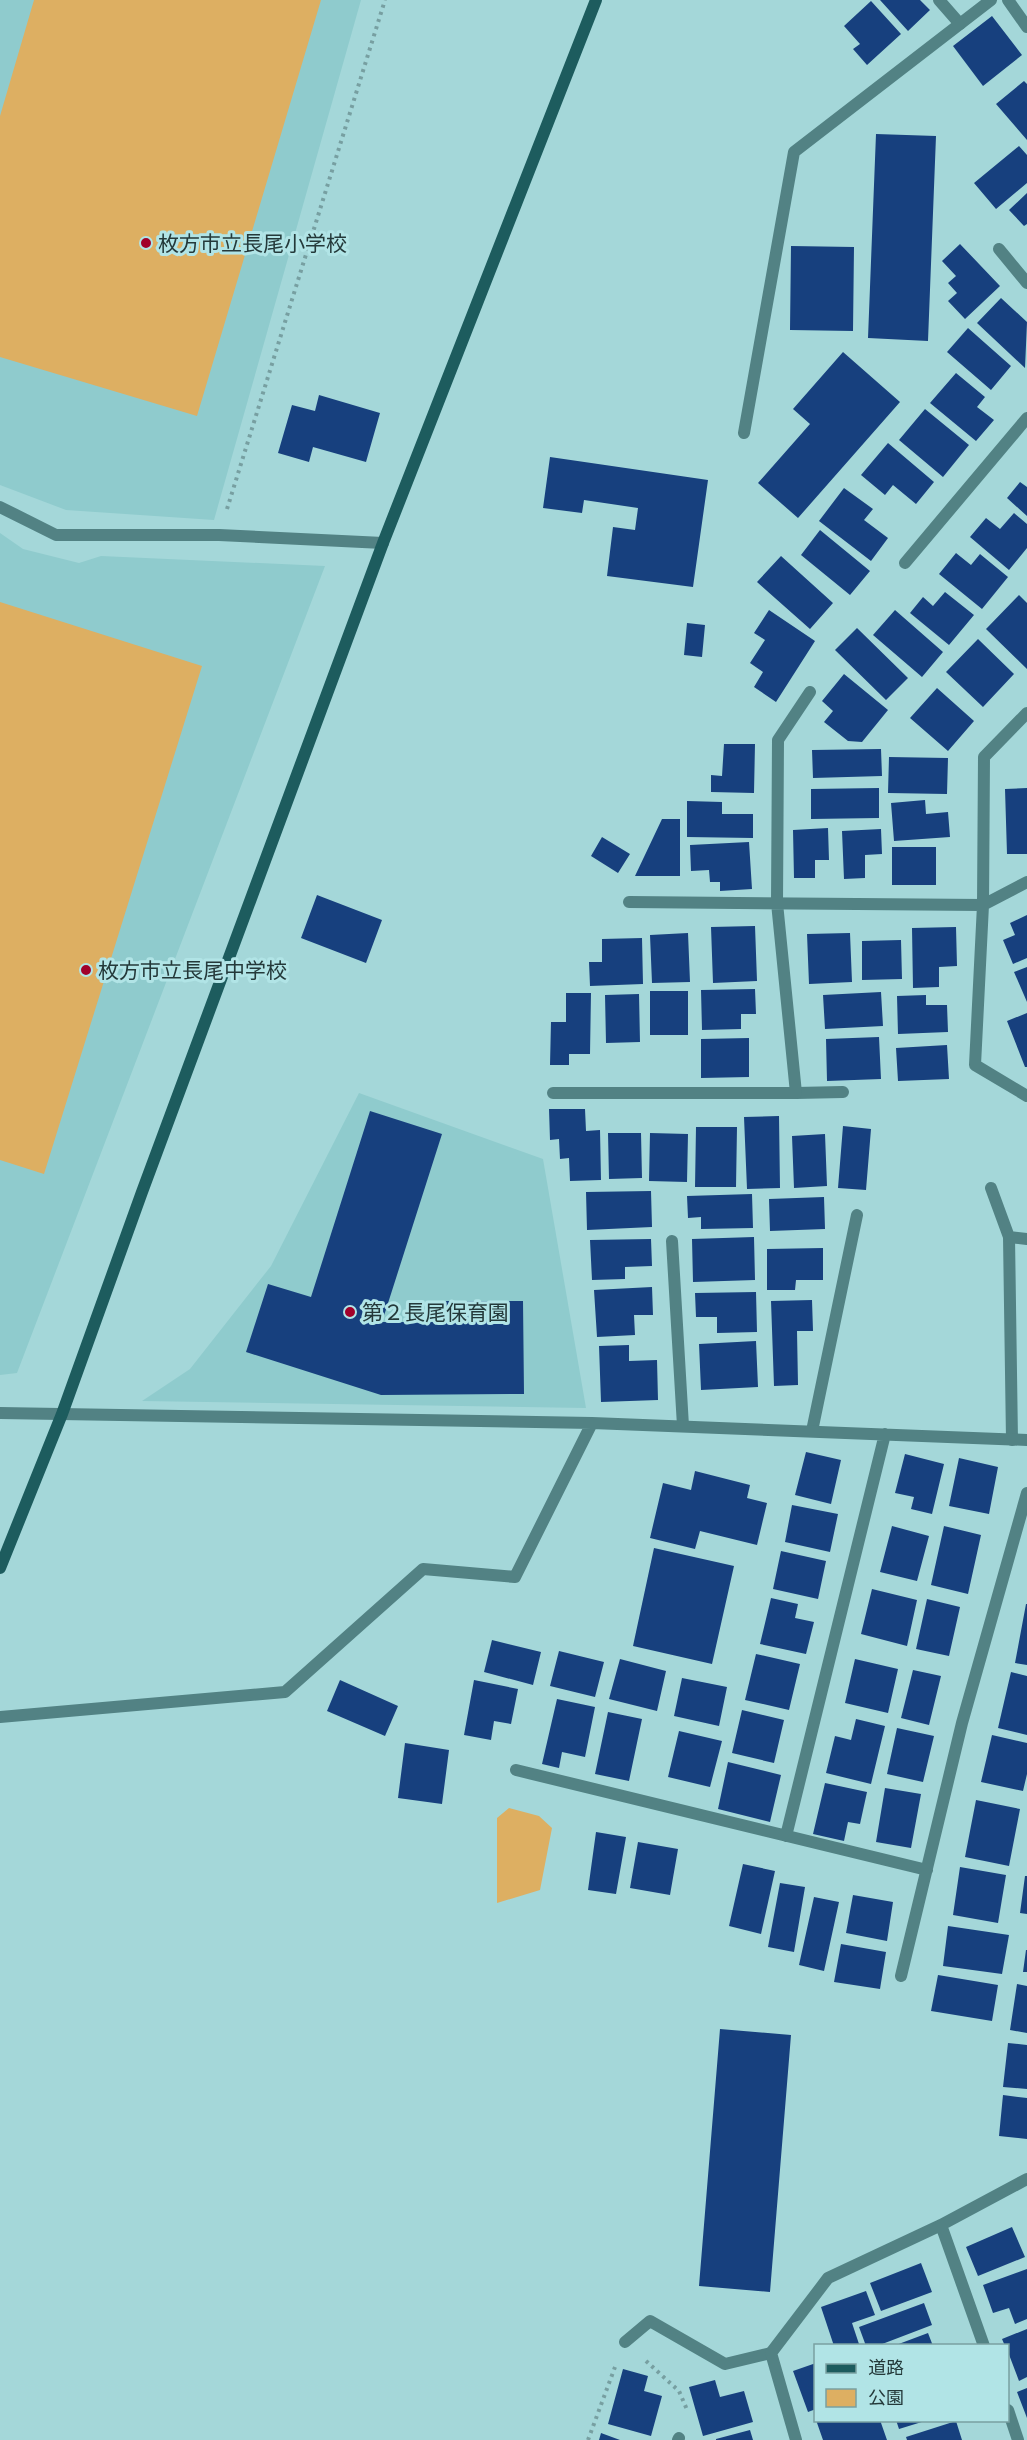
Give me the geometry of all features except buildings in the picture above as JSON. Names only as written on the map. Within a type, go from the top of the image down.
[{"type":"street","points":[[0,1568],[62,1413],[383,543],[596,0]]},
{"type":"street","points":[[939,0],[960,24]]},
{"type":"street","points":[[744,433],[794,152],[991,0]]},
{"type":"street","points":[[1008,0],[1027,27]]},
{"type":"street","points":[[999,249],[1027,283]]},
{"type":"street","points":[[905,563],[1027,418]]},
{"type":"street","points":[[0,507],[56,535],[219,535],[383,543]]},
{"type":"street","points":[[796,1093],[777,903],[778,740],[810,692]]},
{"type":"street","points":[[1027,712],[984,757],[983,905],[975,1065],[1027,1096]]},
{"type":"street","points":[[629,902],[983,905],[1027,882]]},
{"type":"street","points":[[553,1093],[843,1092]]},
{"type":"street","points":[[991,1188],[1009,1237],[1012,1440]]},
{"type":"street","points":[[813,1431],[858,1215]]},
{"type":"street","points":[[1009,1237],[1027,1239]]},
{"type":"street","points":[[672,1240],[683,1426]]},
{"type":"street","points":[[0,1413],[592,1423],[1027,1440]]},
{"type":"street","points":[[0,1717],[285,1692],[423,1569],[515,1577],[592,1423]]},
{"type":"street","points":[[786,1836],[885,1434]]},
{"type":"street","points":[[902,1976],[962,1723],[1027,1493]]},
{"type":"street","points":[[516,1770],[927,1870]]},
{"type":"street","points":[[625,2342],[650,2321],[725,2364],[771,2354],[828,2278],[941,2225],[1027,2179]]},
{"type":"street","points":[[941,2225],[983,2344]]},
{"type":"street","points":[[771,2354],[796,2440]]},
{"type":"street","points":[[1009,2413],[1018,2440]]},
{"type":"path","points":[[219,535],[385,0]]},
{"type":"path","points":[[588,2440],[625,2342],[679,2391],[689,2415],[679,2439]]},
{"type":"shaded area","name":"枚方市立長尾小学校","points":[[0,0],[361,0],[214,520],[66,510],[0,485]]},
{"type":"shaded area","name":"枚方市立長尾中学校","points":[[0,533],[23,549],[79,563],[101,556],[325,566],[17,1373],[0,1375]]},
{"type":"shaded area","points":[[359,1093],[543,1159],[586,1408],[142,1401],[190,1369],[271,1266]]},
{"type":"green space","name":"枚方市立長尾小学校","points":[[34,0],[321,0],[197,416],[0,357],[0,116]]},
{"type":"green space","points":[[0,602],[202,666],[44,1174],[0,1160]]},
{"type":"green space","points":[[509,1808],[539,1816],[552,1828],[540,1890],[497,1903],[497,1818]]},
{"type":"place","name":"枚方市立長尾小学校","points":[[146,243]]},
{"type":"place","name":"枚方市立長尾中学校","points":[[86,970]]},
{"type":"place","name":"第２長尾保育園","points":[[350,1312]]}]
